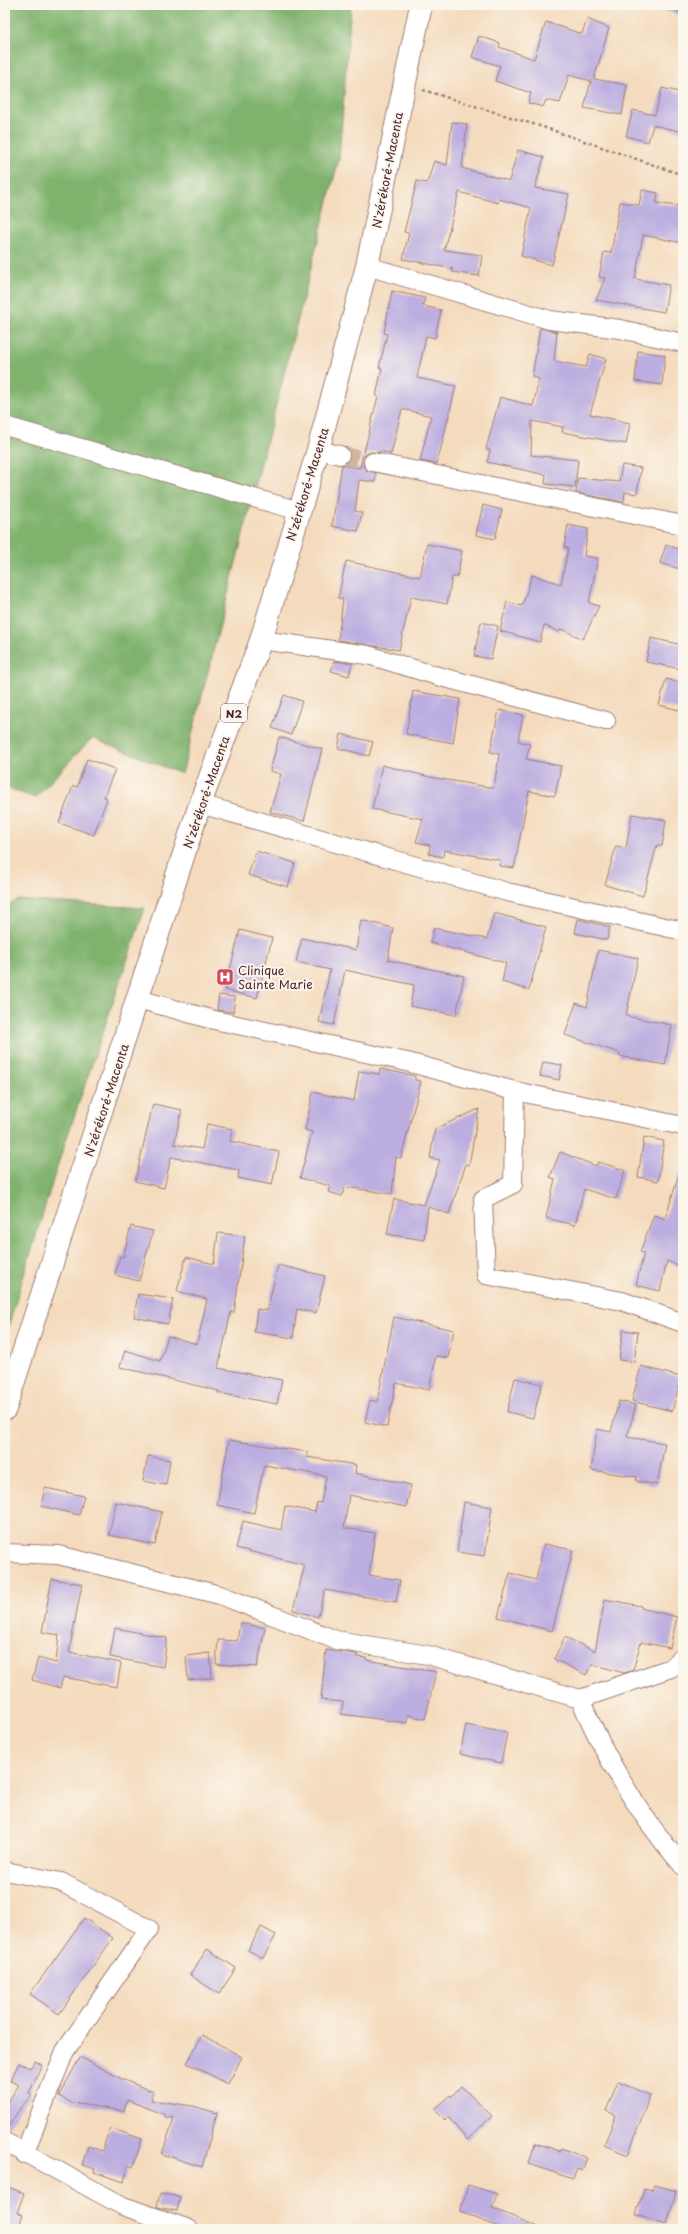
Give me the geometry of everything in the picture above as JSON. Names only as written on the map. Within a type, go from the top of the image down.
[{"type":"highway","name":"N'zérékoré-Macenta","points":[[5,1409],[200,804],[260,640],[318,450],[368,266],[421,5]]},
{"type":"street","points":[[368,266],[550,320],[620,329],[683,343]]},
{"type":"street","points":[[5,426],[299,511]]},
{"type":"street","points":[[318,450],[340,455]]},
{"type":"street","points":[[373,462],[683,525]]},
{"type":"street","points":[[260,640],[368,655],[434,675],[606,721]]},
{"type":"street","points":[[200,804],[506,892],[683,932]]},
{"type":"street","points":[[138,999],[210,1019],[407,1062],[515,1091],[683,1126]]},
{"type":"street","points":[[515,1091],[513,1184],[483,1199],[486,1275],[622,1301],[683,1323]]},
{"type":"street","points":[[5,1553],[58,1556],[220,1595],[336,1640],[428,1654],[580,1699],[671,1668],[683,1657]]},
{"type":"street","points":[[580,1699],[601,1747],[659,1839],[683,1866]]},
{"type":"street","points":[[5,1871],[61,1882],[149,1929],[65,2051],[24,2154]]},
{"type":"street","points":[[5,2142],[24,2154],[123,2206],[189,2229]]},
{"type":"path","points":[[404,85],[546,128],[683,175]]},
{"type":"green space","points":[[5,5],[351,5],[339,158],[182,774],[92,738],[35,798],[5,787]]},
{"type":"green space","points":[[19,900],[145,908],[56,1170],[5,1337],[5,906]]},
{"type":"building","points":[[587,19],[609,28],[594,79],[627,85],[622,115],[584,108],[591,81],[569,75],[560,103],[546,100],[543,107],[528,103],[531,93],[495,81],[500,66],[472,57],[479,36],[500,43],[499,47],[534,59],[546,22],[582,34]]},
{"type":"building","points":[[662,88],[683,93],[683,132],[653,125],[648,142],[626,136],[633,110],[655,115]]},
{"type":"building","points":[[452,122],[467,124],[462,168],[509,181],[518,150],[544,157],[535,188],[569,194],[552,265],[521,256],[531,208],[499,199],[498,203],[459,192],[444,250],[482,255],[479,276],[452,272],[453,269],[403,259],[409,233],[404,232],[417,181],[427,183],[434,161],[447,165]]},
{"type":"building","points":[[642,190],[658,193],[656,203],[683,207],[683,243],[643,235],[635,279],[669,285],[664,312],[596,300],[605,278],[599,277],[604,252],[611,253],[620,202],[639,205]]},
{"type":"building","points":[[392,291],[425,298],[423,306],[441,310],[435,338],[426,336],[417,378],[456,386],[437,464],[420,461],[431,416],[402,409],[391,454],[380,451],[380,453],[370,452],[365,455],[363,466],[366,470],[376,473],[375,482],[359,480],[355,511],[362,513],[358,531],[332,526],[342,465],[360,468],[378,396],[376,396],[382,368],[379,368],[387,334],[384,333]]},
{"type":"building","points":[[540,328],[557,332],[554,361],[586,367],[590,354],[606,359],[590,414],[630,423],[626,444],[562,432],[563,427],[532,421],[531,455],[578,460],[575,487],[545,484],[546,475],[487,462],[490,450],[486,449],[500,397],[533,406],[539,379],[532,377]]},
{"type":"building","points":[[638,351],[665,355],[662,385],[635,381]]},
{"type":"building","points":[[622,465],[641,468],[637,494],[625,492],[624,502],[576,493],[578,478],[619,482]]},
{"type":"building","points":[[483,505],[502,510],[495,539],[476,535]]},
{"type":"building","points":[[568,525],[588,529],[584,556],[598,558],[589,603],[599,606],[583,639],[561,629],[559,632],[544,625],[540,642],[500,631],[507,602],[522,606],[532,575],[561,584],[568,548],[564,547]]},
{"type":"building","points":[[427,544],[462,551],[457,577],[452,577],[447,604],[411,597],[399,650],[338,640],[343,599],[338,598],[346,561],[420,577]]},
{"type":"building","points":[[666,545],[683,550],[683,570],[660,563]]},
{"type":"building","points":[[481,622],[498,626],[491,659],[474,656]]},
{"type":"building","points":[[651,638],[683,645],[681,669],[646,662]]},
{"type":"building","points":[[334,661],[352,663],[349,676],[331,671]]},
{"type":"building","points":[[666,679],[683,684],[683,711],[659,705]]},
{"type":"building","points":[[413,691],[460,699],[453,743],[406,734]]},
{"type":"building","points":[[284,695],[302,701],[291,735],[272,728]]},
{"type":"building","points":[[499,710],[523,715],[518,741],[530,744],[526,759],[561,766],[555,796],[529,791],[514,868],[499,866],[500,860],[444,850],[443,857],[429,854],[430,845],[416,842],[423,819],[372,809],[382,765],[430,777],[494,788],[499,754],[490,752]]},
{"type":"building","points":[[341,734],[373,742],[369,756],[338,748]]},
{"type":"building","points":[[279,737],[322,749],[304,821],[270,812],[281,774],[270,771]]},
{"type":"building","points":[[87,759],[115,769],[104,797],[107,798],[94,835],[59,823],[73,786],[77,787]]},
{"type":"building","points":[[632,814],[666,820],[662,846],[657,845],[643,896],[605,885],[616,846],[626,848]]},
{"type":"building","points":[[256,851],[295,863],[288,887],[248,875]]},
{"type":"building","points":[[494,913],[546,927],[529,990],[502,982],[506,963],[430,943],[434,928],[487,939]]},
{"type":"building","points":[[578,919],[610,927],[607,940],[575,933]]},
{"type":"building","points":[[361,920],[393,928],[388,960],[464,976],[456,1015],[410,1006],[414,985],[345,970],[334,1025],[319,1022],[330,970],[296,962],[302,938],[356,950]]},
{"type":"building","points":[[240,930],[272,938],[257,998],[225,990]]},
{"type":"building","points":[[598,950],[638,958],[626,1016],[672,1025],[665,1065],[619,1056],[620,1053],[565,1035],[576,1003],[587,1007]]},
{"type":"building","points":[[219,995],[235,997],[233,1012],[217,1010]]},
{"type":"building","points":[[543,1062],[562,1065],[559,1080],[540,1076]]},
{"type":"building","points":[[380,1069],[415,1076],[415,1080],[421,1081],[401,1158],[396,1157],[392,1194],[345,1187],[342,1196],[328,1192],[330,1186],[300,1178],[312,1132],[305,1130],[313,1092],[354,1101],[359,1071],[379,1074]]},
{"type":"building","points":[[153,1104],[182,1110],[174,1144],[202,1149],[207,1124],[232,1129],[230,1141],[279,1152],[272,1185],[238,1178],[239,1170],[171,1157],[164,1188],[135,1181]]},
{"type":"building","points":[[479,1109],[469,1165],[466,1164],[449,1214],[428,1207],[424,1240],[387,1234],[394,1199],[424,1205],[440,1160],[430,1158],[435,1129]]},
{"type":"building","points":[[644,1137],[664,1141],[658,1181],[638,1177]]},
{"type":"building","points":[[560,1152],[596,1166],[598,1162],[625,1170],[616,1199],[584,1189],[575,1225],[546,1218],[555,1179],[550,1177]]},
{"type":"building","points":[[680,1171],[683,1171],[683,1252],[678,1266],[667,1261],[660,1291],[636,1285],[644,1253],[640,1252],[654,1215],[665,1219]]},
{"type":"building","points":[[131,1226],[153,1231],[139,1281],[115,1275],[120,1256],[123,1257]]},
{"type":"building","points":[[218,1233],[245,1236],[234,1313],[231,1312],[218,1368],[282,1380],[277,1404],[218,1393],[219,1391],[120,1367],[125,1350],[160,1361],[168,1336],[197,1344],[207,1299],[177,1291],[186,1257],[214,1264]]},
{"type":"building","points":[[278,1265],[325,1276],[316,1313],[297,1309],[293,1338],[254,1332],[257,1309],[267,1311]]},
{"type":"building","points":[[138,1294],[173,1299],[168,1324],[134,1317]]},
{"type":"building","points":[[394,1317],[454,1330],[448,1358],[436,1356],[429,1390],[396,1383],[387,1427],[365,1422],[370,1400],[377,1402]]},
{"type":"building","points":[[623,1330],[638,1332],[634,1362],[619,1360]]},
{"type":"building","points":[[641,1366],[681,1377],[672,1411],[632,1401]]},
{"type":"building","points":[[515,1378],[542,1384],[533,1418],[507,1412]]},
{"type":"building","points":[[619,1401],[636,1405],[627,1437],[665,1443],[657,1485],[636,1481],[637,1477],[591,1470],[597,1429],[611,1432]]},
{"type":"building","points":[[229,1440],[307,1452],[307,1457],[356,1465],[355,1473],[411,1485],[406,1507],[349,1495],[344,1528],[375,1533],[369,1575],[400,1580],[396,1602],[325,1590],[318,1617],[293,1610],[305,1565],[236,1548],[243,1521],[281,1530],[285,1506],[315,1512],[317,1502],[321,1503],[326,1476],[264,1465],[254,1513],[217,1505]]},
{"type":"building","points":[[148,1456],[170,1460],[166,1485],[143,1481]]},
{"type":"building","points":[[45,1488],[84,1496],[79,1515],[41,1506]]},
{"type":"building","points":[[116,1502],[162,1512],[155,1545],[109,1535]]},
{"type":"building","points":[[464,1502],[492,1507],[485,1556],[457,1552]]},
{"type":"building","points":[[544,1544],[573,1550],[552,1631],[498,1617],[510,1573],[536,1580]]},
{"type":"building","points":[[52,1579],[82,1584],[69,1652],[121,1663],[117,1687],[63,1677],[60,1688],[32,1680],[38,1658],[56,1663],[59,1635],[42,1632]]},
{"type":"building","points":[[605,1599],[641,1606],[641,1608],[677,1617],[670,1648],[641,1642],[633,1670],[624,1673],[592,1664],[586,1675],[554,1659],[565,1637],[595,1651]]},
{"type":"building","points":[[240,1623],[265,1628],[257,1667],[216,1664],[218,1640],[237,1641]]},
{"type":"building","points":[[115,1628],[167,1638],[163,1667],[110,1657]]},
{"type":"building","points":[[326,1650],[357,1654],[357,1657],[366,1658],[366,1660],[436,1672],[425,1719],[408,1715],[407,1723],[341,1714],[343,1702],[321,1700]]},
{"type":"building","points":[[210,1653],[212,1678],[188,1680],[186,1656]]},
{"type":"building","points":[[466,1725],[507,1733],[501,1763],[460,1754]]},
{"type":"building","points":[[84,1918],[113,1938],[59,2014],[30,1994]]},
{"type":"building","points":[[261,1927],[276,1935],[263,1958],[248,1950]]},
{"type":"building","points":[[207,1949],[236,1968],[219,1994],[190,1975]]},
{"type":"building","points":[[202,2035],[242,2057],[228,2084],[187,2063]]},
{"type":"building","points":[[80,2057],[124,2080],[154,2092],[151,2100],[193,2106],[217,2113],[202,2167],[162,2154],[174,2118],[165,2117],[165,2115],[127,2100],[124,2111],[72,2103],[59,2096]]},
{"type":"building","points":[[35,2061],[42,2065],[29,2093],[32,2095],[21,2107],[5,2131],[5,2106],[19,2085],[10,2081],[19,2063],[30,2068]]},
{"type":"building","points":[[618,2082],[650,2095],[628,2155],[604,2145],[616,2115],[606,2111]]},
{"type":"building","points":[[461,2086],[492,2116],[467,2140],[448,2117],[445,2120],[434,2109],[450,2095],[451,2097]]},
{"type":"building","points":[[110,2128],[142,2139],[133,2167],[128,2165],[124,2182],[94,2172],[95,2169],[82,2165],[88,2146],[102,2151]]},
{"type":"building","points":[[535,2143],[560,2151],[561,2148],[587,2158],[582,2171],[577,2169],[573,2179],[529,2164]]},
{"type":"building","points":[[468,2185],[497,2194],[492,2208],[543,2229],[504,2229],[460,2212]]},
{"type":"building","points":[[655,2185],[676,2191],[667,2224],[636,2215],[644,2188],[653,2190]]},
{"type":"building","points":[[5,2186],[24,2193],[17,2213],[23,2215],[18,2229],[5,2229]]},
{"type":"building","points":[[160,2193],[180,2197],[177,2211],[157,2207]]},
{"type":"waterway","points":[[658,5],[683,13]]},
{"type":"tunnel","points":[[340,455],[373,462]]},
{"type":"place","name":"Clinique Sainte Marie","points":[[225,977]]}]
